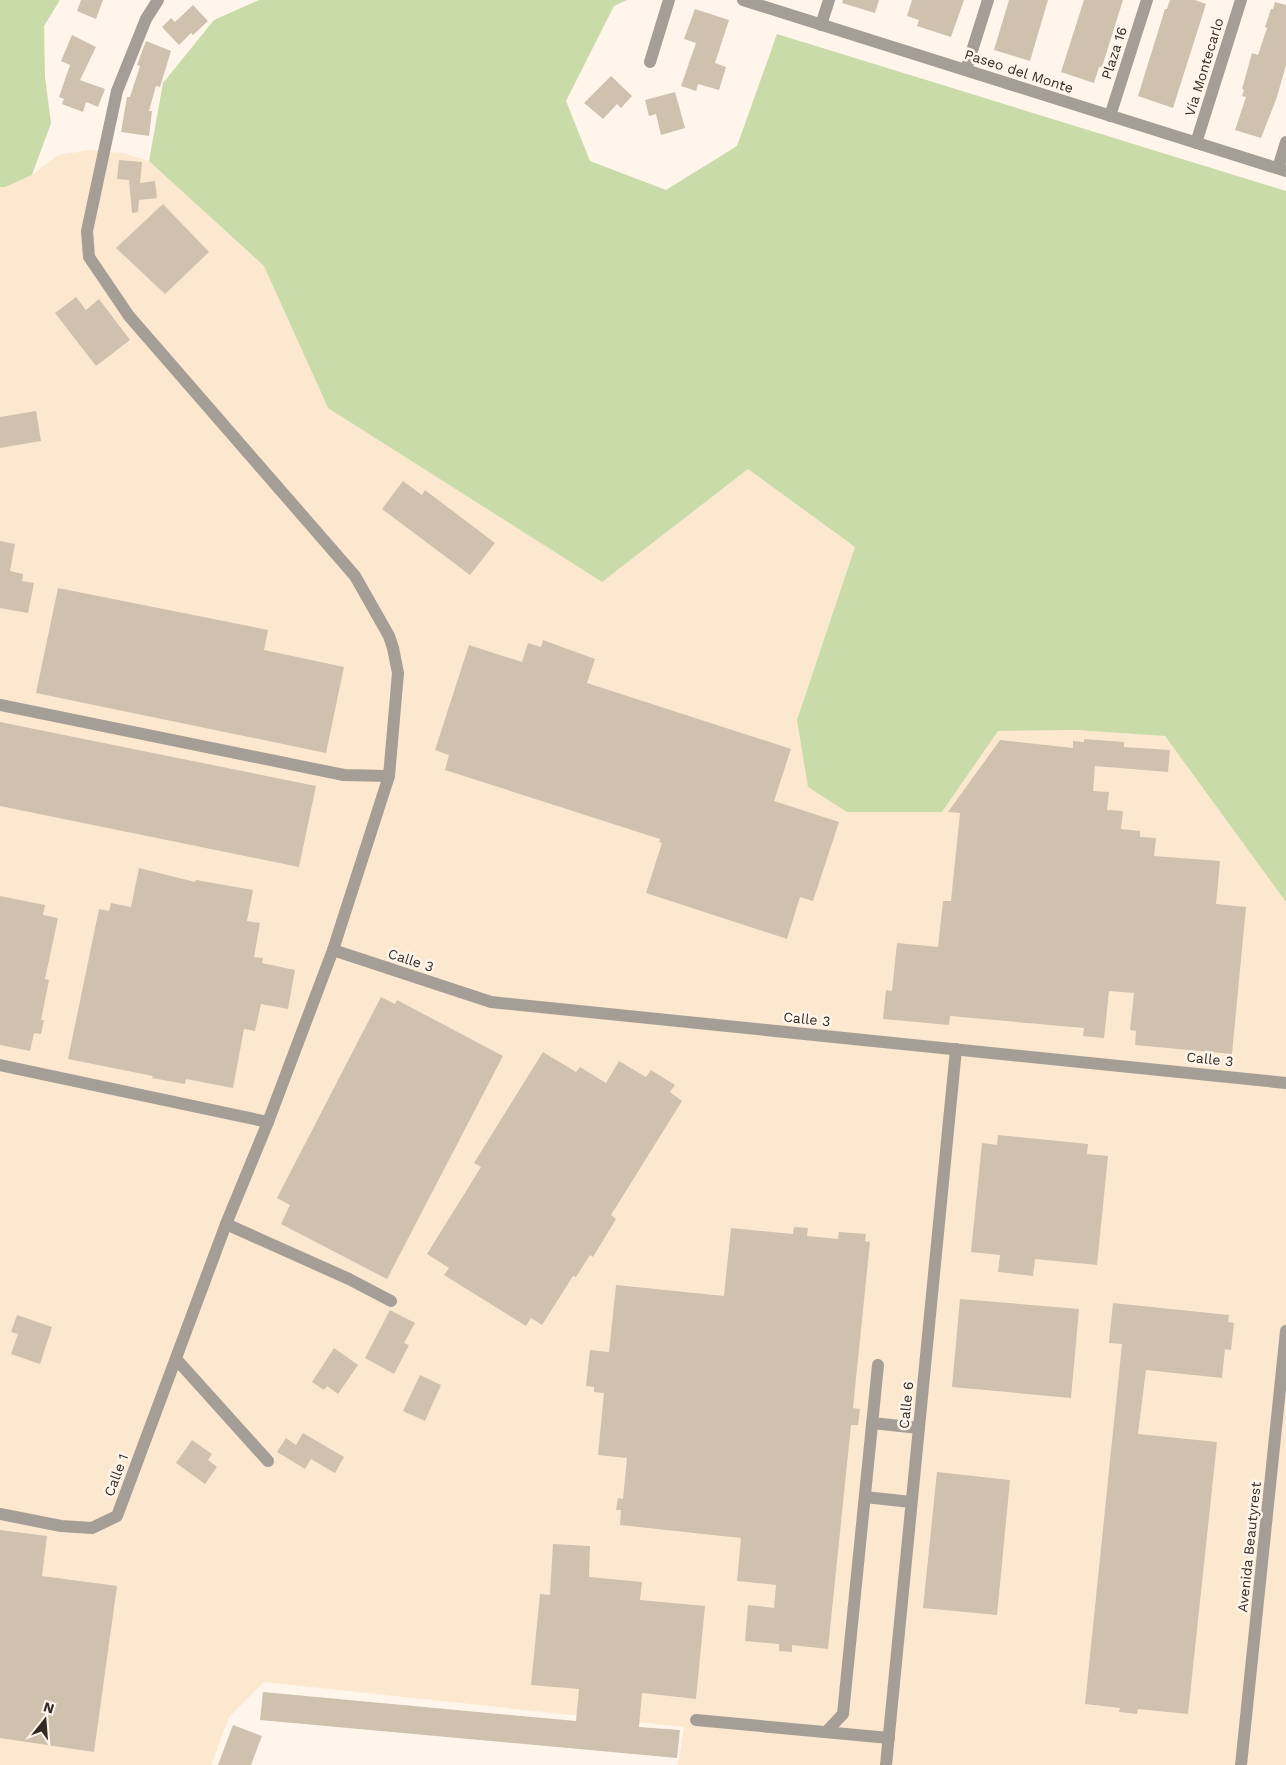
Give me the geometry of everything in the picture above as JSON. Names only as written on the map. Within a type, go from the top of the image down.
[{"type":"street","name":"Calle 1","points":[[0,1514],[61,1526],[92,1528],[117,1516],[226,1224],[268,1122],[332,950],[389,776],[398,673],[393,648],[388,636],[355,576],[129,316],[89,257],[87,231],[116,90],[146,19],[158,0]]},
{"type":"street","points":[[650,62],[669,0]]},
{"type":"street","name":"Paseo del Monte","points":[[742,0],[1282,170]]},
{"type":"street","points":[[821,25],[829,0]]},
{"type":"street","points":[[966,70],[988,0]]},
{"type":"street","name":"Plaza 16","points":[[1110,116],[1147,0]]},
{"type":"street","name":"Vía Montecarlo","points":[[1196,143],[1241,0]]},
{"type":"street","points":[[1282,170],[1286,142]]},
{"type":"street","points":[[0,705],[344,776],[389,776]]},
{"type":"street","name":"Calle 3","points":[[332,950],[491,1002],[1286,1082]]},
{"type":"street","name":"Calle 6","points":[[886,1765],[956,1049]]},
{"type":"street","points":[[0,1065],[268,1122]]},
{"type":"street","points":[[226,1224],[349,1279],[391,1301]]},
{"type":"street","name":"Avenida Beautyrest","points":[[1241,1765],[1286,1331]]},
{"type":"street","points":[[176,1360],[268,1461]]},
{"type":"street","points":[[826,1732],[843,1714],[878,1365]]},
{"type":"street","points":[[872,1423],[918,1428]]},
{"type":"street","points":[[865,1497],[911,1502]]},
{"type":"street","points":[[696,1720],[889,1738]]},
{"type":"shaded area","points":[[90,150],[123,153],[149,161],[264,266],[328,408],[602,582],[748,469],[855,547],[797,720],[942,812],[998,731],[1075,730],[1165,736],[1286,902],[1286,1765],[678,1765],[684,1727],[264,1682],[229,1717],[211,1765],[0,1765],[0,187],[32,175],[58,155]]},
{"type":"green space","points":[[0,0],[60,0],[44,26],[45,77],[51,123],[32,175],[5,187],[0,187]]},
{"type":"green space","points":[[259,0],[627,0],[614,6],[566,101],[590,161],[666,190],[737,146],[777,34],[1286,191],[1286,902],[1165,736],[1075,730],[998,731],[942,812],[847,812],[808,787],[797,720],[855,547],[748,469],[602,582],[328,408],[264,266],[149,161],[163,83],[214,20]]},
{"type":"building","points":[[81,0],[103,0],[96,19],[77,11]]},
{"type":"building","points":[[843,0],[879,0],[875,13],[842,3]]},
{"type":"building","points":[[912,0],[964,0],[951,37],[917,26],[919,20],[907,16]]},
{"type":"building","points":[[1009,0],[1048,0],[1030,61],[994,50]]},
{"type":"building","points":[[1084,0],[1123,0],[1102,67],[1099,67],[1094,83],[1061,72]]},
{"type":"building","points":[[1170,0],[1195,0],[1206,4],[1173,108],[1138,96],[1165,9],[1167,9]]},
{"type":"building","points":[[1275,2],[1286,5],[1286,65],[1277,97],[1261,138],[1235,130],[1246,97],[1242,96],[1244,90],[1242,89],[1252,53],[1258,55],[1267,28],[1265,27]]},
{"type":"building","points":[[193,5],[208,21],[193,35],[191,33],[179,45],[162,27],[171,18],[175,22]]},
{"type":"building","points":[[695,9],[729,20],[715,63],[726,67],[719,90],[698,84],[696,91],[681,86],[696,43],[684,39]]},
{"type":"building","points":[[72,35],[96,47],[80,80],[105,89],[98,107],[86,102],[83,112],[62,104],[64,99],[59,97],[70,65],[61,61]]},
{"type":"building","points":[[146,41],[171,51],[160,87],[156,86],[149,111],[152,111],[149,136],[121,132],[127,97],[130,97],[140,66],[137,65]]},
{"type":"building","points":[[611,76],[632,96],[621,108],[617,104],[603,119],[584,103]]},
{"type":"building","points":[[675,92],[685,128],[661,135],[656,114],[649,116],[645,100]]},
{"type":"building","points":[[119,160],[142,162],[140,183],[155,181],[157,198],[139,200],[138,212],[132,213],[129,180],[117,179]]},
{"type":"building","points":[[163,204],[209,252],[165,294],[116,248]]},
{"type":"building","points":[[76,297],[86,310],[99,299],[130,340],[96,366],[55,313]]},
{"type":"building","points":[[36,411],[41,441],[0,448],[0,417]]},
{"type":"building","points":[[403,481],[422,495],[425,490],[495,543],[470,575],[382,509]]},
{"type":"building","points":[[0,541],[15,544],[10,571],[23,574],[22,581],[34,583],[28,613],[0,608]]},
{"type":"building","points":[[58,588],[268,630],[264,650],[344,667],[326,753],[36,693]]},
{"type":"building","points":[[543,640],[595,659],[587,683],[791,749],[774,801],[839,822],[813,901],[800,897],[787,939],[646,893],[662,843],[659,842],[660,839],[445,770],[449,755],[435,750],[469,645],[522,662],[528,643],[541,647]]},
{"type":"building","points":[[0,722],[316,786],[299,867],[0,806]]},
{"type":"building","points":[[1084,739],[1124,742],[1124,747],[1170,750],[1168,772],[1095,766],[1093,791],[1109,792],[1107,810],[1123,811],[1121,829],[1140,831],[1140,837],[1156,838],[1154,856],[1220,861],[1216,904],[1246,907],[1232,1054],[1135,1045],[1136,1031],[1130,1030],[1134,993],[1109,991],[1104,1038],[1083,1036],[1084,1028],[950,1016],[949,1025],[883,1019],[886,990],[892,991],[897,943],[938,947],[943,901],[951,901],[960,813],[948,812],[1000,740],[1073,748],[1073,741],[1084,742]]},
{"type":"building","points":[[139,868],[195,882],[196,880],[253,890],[247,921],[260,923],[254,957],[263,958],[262,963],[295,970],[288,1009],[261,1004],[255,1031],[244,1029],[233,1088],[186,1079],[185,1084],[68,1059],[99,909],[109,911],[111,903],[131,907]]},
{"type":"building","points":[[0,896],[45,905],[43,915],[58,918],[45,979],[49,980],[41,1020],[44,1020],[41,1034],[34,1033],[30,1051],[0,1045]]},
{"type":"building","points":[[381,997],[395,1004],[397,1000],[503,1056],[387,1279],[281,1224],[290,1205],[277,1198]]},
{"type":"building","points":[[543,1052],[576,1072],[580,1067],[606,1083],[619,1061],[646,1077],[651,1070],[675,1085],[670,1092],[682,1101],[611,1215],[616,1219],[593,1257],[590,1255],[576,1277],[573,1276],[542,1325],[531,1318],[526,1326],[444,1275],[449,1268],[427,1254],[481,1167],[474,1163]]},
{"type":"building","points":[[998,1135],[1088,1144],[1087,1154],[1108,1156],[1097,1265],[1035,1259],[1033,1276],[998,1272],[1000,1255],[971,1252],[982,1143],[997,1145]]},
{"type":"building","points":[[794,1227],[808,1228],[807,1236],[838,1239],[839,1232],[866,1234],[865,1241],[870,1242],[853,1408],[860,1409],[858,1425],[851,1425],[828,1649],[792,1645],[792,1652],[779,1651],[779,1644],[745,1641],[748,1605],[774,1608],[776,1585],[737,1581],[741,1538],[620,1525],[621,1510],[616,1510],[618,1498],[623,1499],[627,1458],[598,1455],[604,1393],[594,1392],[594,1387],[586,1386],[590,1350],[609,1352],[616,1285],[724,1296],[731,1228],[793,1234]]},
{"type":"building","points":[[960,1299],[1079,1309],[1071,1398],[952,1387]]},
{"type":"building","points":[[1113,1303],[1229,1315],[1228,1322],[1234,1323],[1231,1350],[1225,1349],[1222,1378],[1146,1370],[1138,1434],[1217,1442],[1188,1714],[1138,1709],[1137,1714],[1119,1712],[1120,1708],[1085,1704],[1122,1344],[1109,1343]]},
{"type":"building","points":[[390,1310],[415,1323],[404,1343],[409,1345],[394,1374],[365,1358]]},
{"type":"building","points":[[17,1315],[52,1327],[40,1364],[11,1354],[18,1334],[11,1332]]},
{"type":"building","points":[[334,1348],[358,1365],[338,1394],[327,1386],[324,1390],[312,1382]]},
{"type":"building","points":[[420,1375],[441,1385],[425,1421],[403,1411]]},
{"type":"building","points":[[303,1433],[344,1457],[335,1473],[311,1459],[305,1469],[277,1452],[286,1438],[296,1445]]},
{"type":"building","points":[[192,1440],[212,1454],[208,1460],[217,1467],[205,1484],[176,1463]]},
{"type":"building","points":[[937,1472],[1010,1480],[997,1615],[923,1608]]},
{"type":"building","points":[[0,1530],[47,1536],[42,1576],[117,1586],[94,1752],[0,1738]]},
{"type":"building","points":[[553,1544],[590,1546],[589,1577],[642,1582],[640,1600],[705,1606],[696,1699],[642,1693],[639,1727],[680,1730],[677,1758],[260,1720],[263,1692],[576,1721],[579,1689],[531,1685],[540,1594],[550,1595]]},
{"type":"building","points":[[233,1725],[262,1736],[251,1765],[218,1765]]}]
